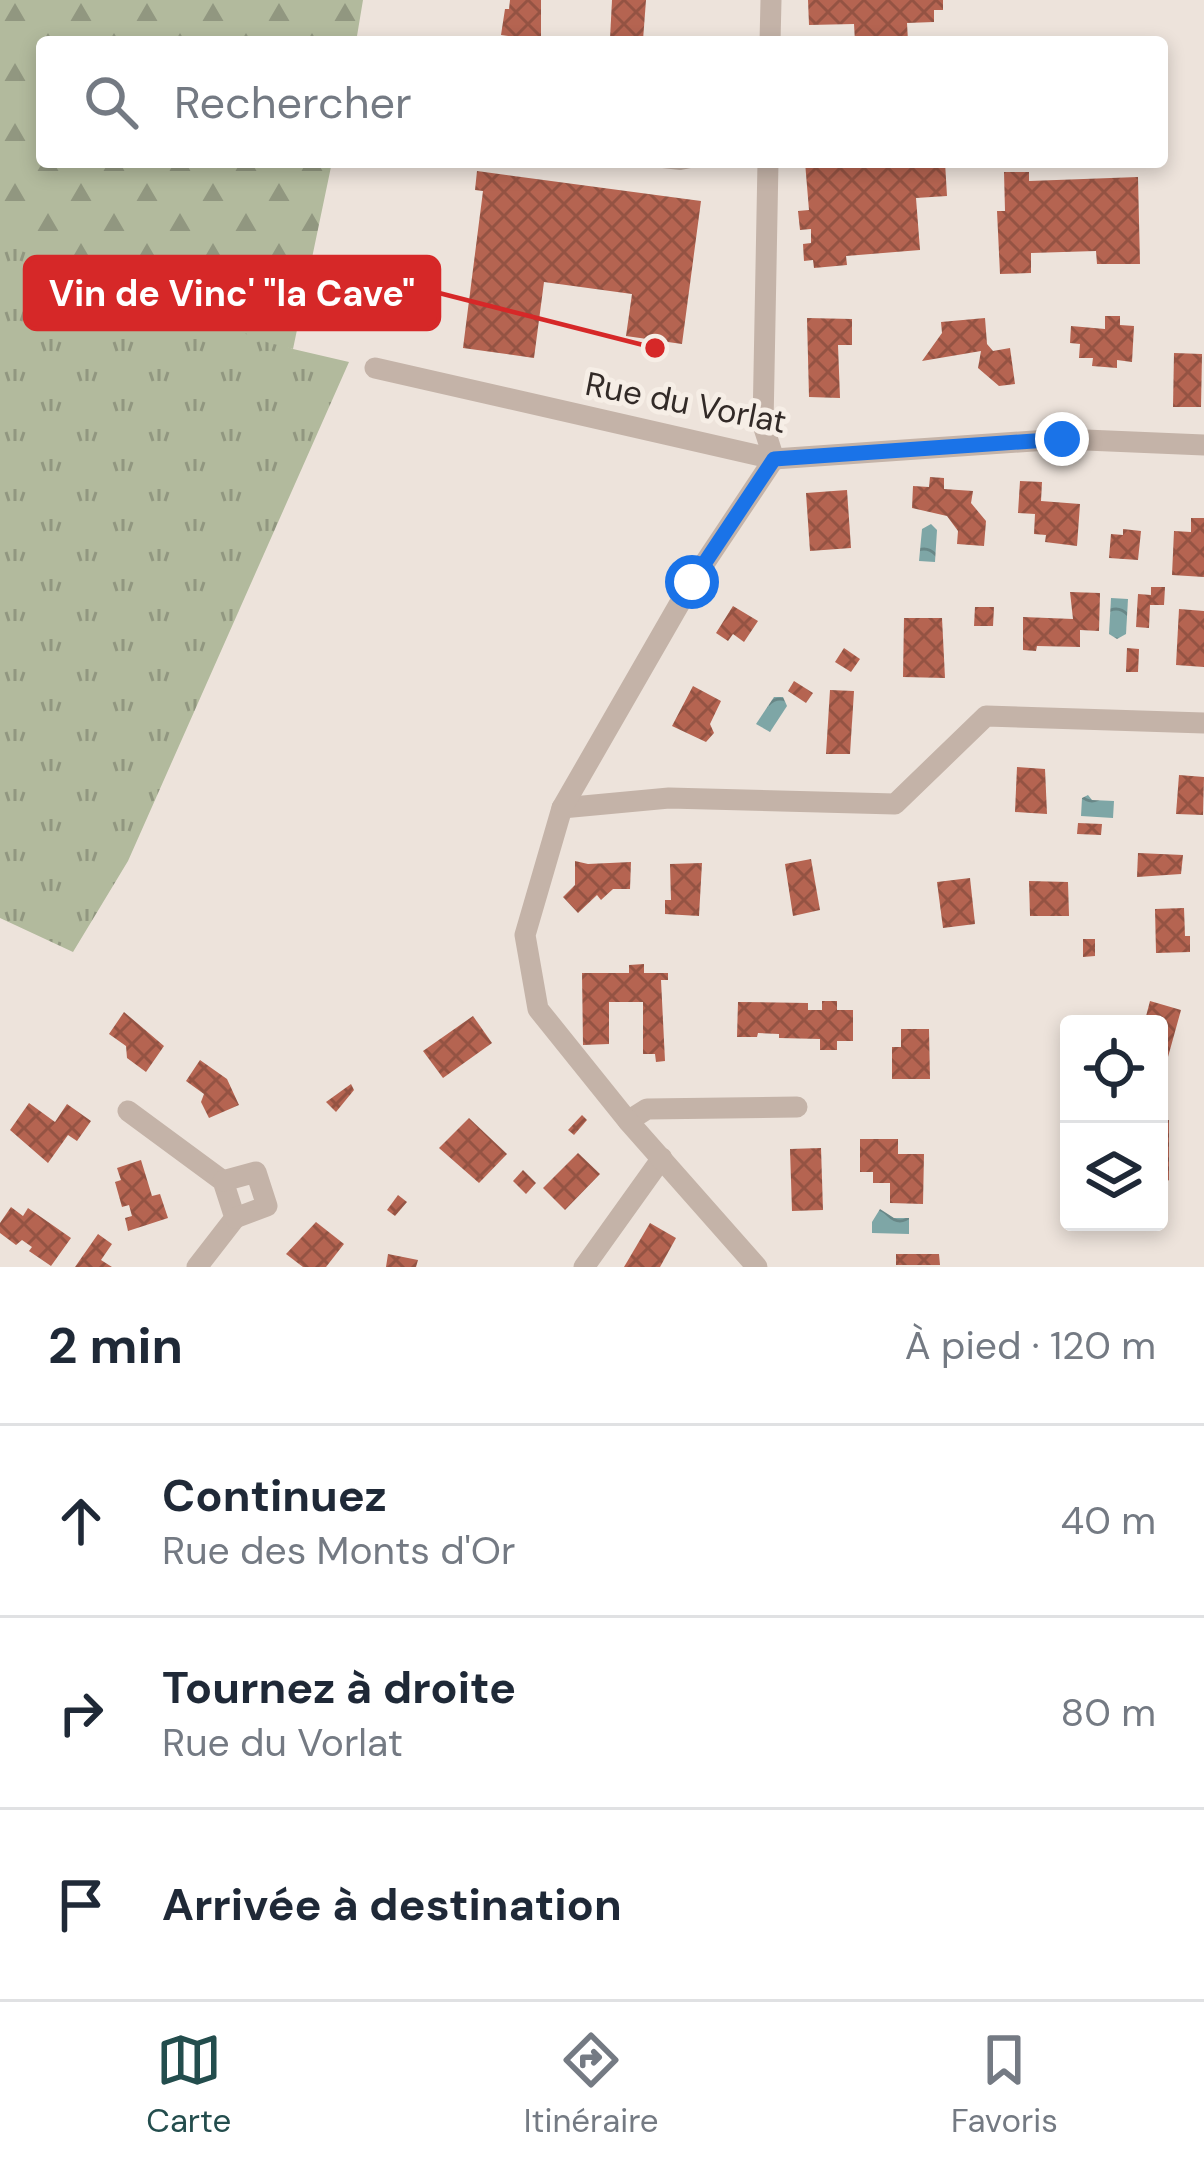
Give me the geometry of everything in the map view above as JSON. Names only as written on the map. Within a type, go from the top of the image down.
[{"type":"street","points":[[770,36],[772,0]]},
{"type":"street","points":[[757,1267],[628,1121],[538,1009],[525,934],[562,808],[692,582],[774,459],[763,425],[768,168]]},
{"type":"street","name":"Rue du Vorlat","points":[[375,368],[774,459],[1062,439],[1204,446]]},
{"type":"street","points":[[562,808],[669,799],[895,804],[986,716],[1204,723]]},
{"type":"street","points":[[628,1121],[647,1109],[797,1107]]},
{"type":"street","points":[[128,1111],[223,1181],[235,1218]]},
{"type":"street","points":[[584,1267],[662,1158]]},
{"type":"street","points":[[196,1267],[235,1218],[267,1206],[256,1172],[223,1181]]},
{"type":"green space","points":[[0,0],[363,0],[357,36],[36,36],[36,168],[331,168],[293,349],[0,236]]},
{"type":"green space","points":[[0,234],[293,349],[349,362],[128,861],[73,952],[0,918]]},
{"type":"water","points":[[931,524],[937,530],[935,562],[919,561],[922,529]]},
{"type":"water","points":[[1111,598],[1128,599],[1126,634],[1117,639],[1109,634]]},
{"type":"water","points":[[774,697],[783,697],[787,706],[770,732],[756,724]]},
{"type":"water","points":[[1088,795],[1092,800],[1114,801],[1113,818],[1081,816],[1082,798]]},
{"type":"water","points":[[880,1209],[894,1218],[909,1218],[909,1234],[872,1233]]},
{"type":"building","points":[[510,0],[541,0],[541,36],[501,35],[505,9]]},
{"type":"building","points":[[612,0],[646,0],[643,36],[610,36]]},
{"type":"building","points":[[808,0],[943,0],[943,10],[934,10],[934,22],[907,23],[908,36],[855,36],[854,24],[809,25]]},
{"type":"building","points":[[806,168],[945,168],[947,196],[916,198],[920,250],[846,256],[847,265],[814,268],[813,260],[804,261],[803,244],[811,243],[811,229],[800,230],[798,211],[809,210]]},
{"type":"building","points":[[477,171],[701,201],[682,344],[626,336],[632,294],[544,282],[534,358],[463,348],[483,191],[475,190]]},
{"type":"building","points":[[1004,172],[1029,172],[1029,181],[1138,177],[1140,264],[1097,264],[1096,251],[1031,253],[1031,273],[1000,274],[997,211],[1005,211]]},
{"type":"building","points":[[1105,316],[1120,316],[1120,325],[1134,326],[1132,362],[1117,360],[1117,368],[1092,366],[1093,358],[1079,358],[1080,344],[1070,343],[1071,326],[1105,329]]},
{"type":"building","points":[[807,318],[852,319],[852,345],[838,345],[840,398],[809,397]]},
{"type":"building","points":[[985,318],[987,344],[993,351],[1010,348],[1015,384],[999,386],[978,368],[981,351],[922,361],[942,333],[941,322]]},
{"type":"building","points":[[1174,353],[1202,354],[1201,407],[1173,407]]},
{"type":"building","points":[[930,477],[944,478],[944,489],[973,491],[971,503],[986,521],[984,546],[957,544],[958,531],[947,516],[912,508],[913,486],[929,487]]},
{"type":"building","points":[[1020,481],[1042,482],[1041,501],[1080,504],[1077,546],[1045,542],[1046,535],[1034,534],[1035,514],[1018,513]]},
{"type":"building","points":[[847,490],[851,548],[810,551],[806,493]]},
{"type":"building","points":[[1191,518],[1204,518],[1204,577],[1172,575],[1174,531],[1191,532]]},
{"type":"building","points":[[1123,529],[1141,531],[1138,560],[1109,558],[1111,534],[1123,535]]},
{"type":"building","points":[[1151,587],[1165,587],[1164,605],[1150,605],[1149,628],[1136,627],[1138,594],[1151,595]]},
{"type":"building","points":[[1070,592],[1100,593],[1099,631],[1080,630],[1080,647],[1023,650],[1023,617],[1073,619]]},
{"type":"building","points":[[733,606],[758,621],[744,642],[733,634],[728,641],[716,633]]},
{"type":"building","points":[[975,607],[994,607],[993,626],[974,626]]},
{"type":"building","points":[[1179,609],[1204,611],[1204,667],[1176,665]]},
{"type":"building","points":[[904,618],[942,618],[945,678],[903,677]]},
{"type":"building","points":[[844,648],[860,659],[851,672],[835,662]]},
{"type":"building","points":[[1127,648],[1139,649],[1138,672],[1126,672]]},
{"type":"building","points":[[794,681],[813,693],[806,703],[788,691]]},
{"type":"building","points":[[693,686],[721,701],[710,724],[714,733],[706,742],[672,726]]},
{"type":"building","points":[[830,690],[854,691],[850,754],[826,754]]},
{"type":"building","points":[[1017,767],[1045,769],[1047,814],[1015,812]]},
{"type":"building","points":[[1179,775],[1204,777],[1203,815],[1176,814]]},
{"type":"building","points":[[1078,823],[1102,824],[1101,835],[1077,834]]},
{"type":"building","points":[[1138,853],[1183,855],[1181,874],[1137,877]]},
{"type":"building","points":[[811,859],[820,910],[793,916],[785,864]]},
{"type":"building","points":[[575,861],[631,862],[630,889],[613,889],[601,900],[597,895],[578,913],[563,897],[575,885]]},
{"type":"building","points":[[702,863],[699,916],[665,914],[665,900],[671,900],[670,864]]},
{"type":"building","points":[[970,878],[975,924],[943,928],[937,882]]},
{"type":"building","points":[[1029,881],[1068,882],[1069,916],[1030,916]]},
{"type":"building","points":[[1184,908],[1190,952],[1156,953],[1155,909]]},
{"type":"building","points":[[1083,939],[1095,939],[1095,956],[1083,957]]},
{"type":"building","points":[[644,964],[644,973],[668,973],[668,980],[661,980],[665,1061],[656,1062],[655,1054],[643,1054],[643,1002],[609,1002],[609,1044],[583,1045],[582,973],[629,973],[629,965]]},
{"type":"building","points":[[822,1001],[837,1001],[837,1010],[853,1010],[853,1041],[837,1041],[837,1050],[820,1050],[820,1039],[758,1033],[757,1037],[737,1037],[738,1002],[808,1003],[808,1010],[822,1010]]},
{"type":"building","points":[[1150,1001],[1181,1010],[1168,1057],[1168,1015],[1146,1015]]},
{"type":"building","points":[[124,1012],[164,1046],[146,1072],[127,1058],[126,1046],[109,1034]]},
{"type":"building","points":[[473,1016],[492,1043],[443,1078],[423,1051]]},
{"type":"building","points":[[901,1029],[929,1029],[930,1079],[892,1079],[892,1047],[901,1047]]},
{"type":"building","points":[[200,1060],[227,1079],[239,1105],[209,1118],[201,1102],[204,1094],[186,1081]]},
{"type":"building","points":[[351,1084],[354,1090],[336,1112],[326,1102]]},
{"type":"building","points":[[29,1103],[55,1122],[67,1104],[91,1121],[77,1141],[68,1135],[48,1163],[10,1130]]},
{"type":"building","points":[[582,1115],[587,1120],[574,1135],[568,1130]]},
{"type":"building","points":[[469,1118],[507,1154],[479,1183],[439,1148]]},
{"type":"building","points":[[860,1139],[898,1139],[898,1154],[924,1154],[923,1204],[890,1203],[890,1183],[873,1183],[873,1172],[860,1172]]},
{"type":"building","points":[[821,1148],[823,1210],[792,1211],[790,1149]]},
{"type":"building","points":[[578,1153],[600,1174],[565,1210],[543,1188]]},
{"type":"building","points":[[141,1160],[152,1196],[160,1194],[168,1218],[128,1231],[125,1218],[132,1216],[129,1205],[122,1207],[115,1182],[121,1180],[117,1168]]},
{"type":"building","points":[[523,1170],[536,1183],[526,1194],[513,1181]]},
{"type":"building","points":[[398,1195],[407,1202],[395,1216],[387,1210]]},
{"type":"building","points":[[11,1207],[23,1216],[28,1208],[71,1238],[51,1266],[22,1240],[16,1245],[0,1233],[0,1223]]},
{"type":"building","points":[[316,1222],[344,1244],[326,1267],[303,1267],[286,1254]]},
{"type":"building","points":[[650,1223],[676,1238],[660,1267],[624,1267]]},
{"type":"building","points":[[98,1234],[112,1244],[101,1260],[112,1267],[75,1267]]},
{"type":"building","points":[[388,1254],[418,1260],[416,1267],[386,1267]]},
{"type":"building","points":[[896,1254],[939,1254],[940,1265],[896,1265]]},
{"type":"place","name":"Vin de Vinc' \"la Cave\"","points":[[655,348]]},
{"type":"route","points":[[692,582],[774,459],[1062,439]]}]
